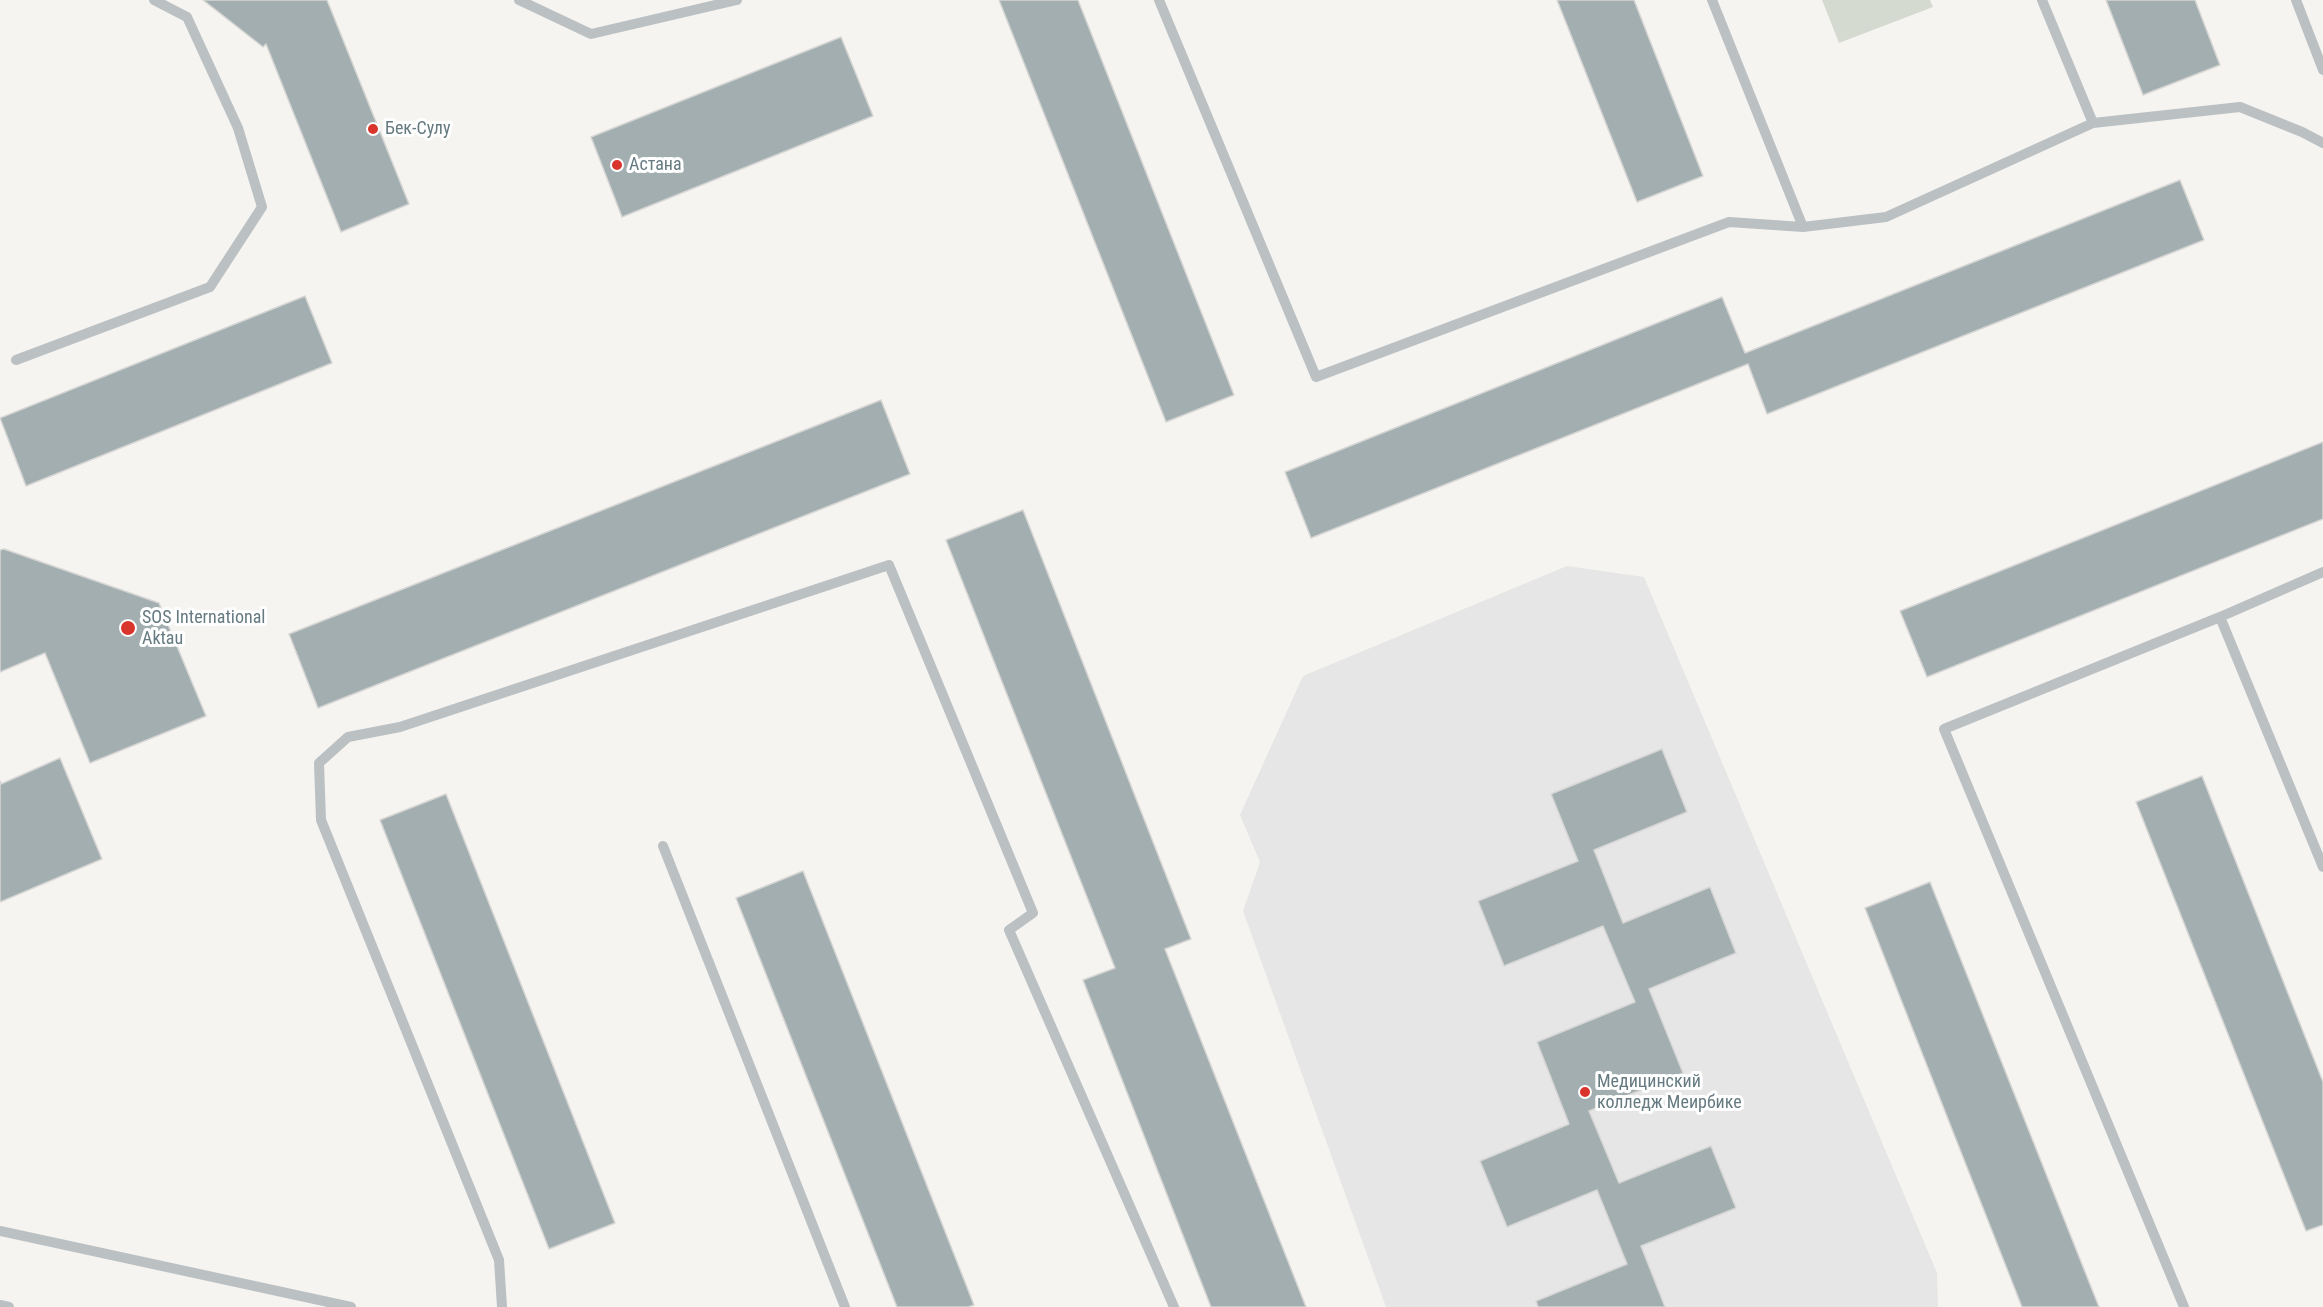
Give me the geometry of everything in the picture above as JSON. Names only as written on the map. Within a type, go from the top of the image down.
[{"type":"street","points":[[16,360],[210,287],[262,207],[238,128],[187,17],[154,0]]},
{"type":"street","points":[[519,0],[591,34],[737,0]]},
{"type":"street","points":[[1159,0],[1316,377],[1730,222],[1803,227],[1886,217],[2093,123],[2241,107],[2323,143]]},
{"type":"street","points":[[1712,0],[1803,227]]},
{"type":"street","points":[[2042,0],[2093,123]]},
{"type":"street","points":[[2296,0],[2323,70]]},
{"type":"street","points":[[502,1307],[499,1260],[321,820],[320,763],[348,737],[400,727],[889,565],[1033,913],[1009,930],[1173,1307]]},
{"type":"street","points":[[2184,1307],[1944,729],[2220,617],[2323,572]]},
{"type":"street","points":[[2220,617],[2323,867]]},
{"type":"street","points":[[663,846],[845,1307]]},
{"type":"street","points":[[0,1231],[351,1307]]},
{"type":"street","points":[[0,1305],[9,1307]]},
{"type":"shaded area","points":[[1822,0],[1930,0],[1933,7],[1839,43]]},
{"type":"shaded area","name":"Медицинский колледж Меирбике","points":[[1567,566],[1644,577],[1937,1273],[1938,1307],[1386,1307],[1243,911],[1260,862],[1240,815],[1303,676]]},
{"type":"building","points":[[203,0],[327,0],[409,204],[341,232],[266,44],[263,47]]},
{"type":"building","points":[[999,0],[1078,0],[1234,395],[1166,422]]},
{"type":"building","points":[[1557,0],[1634,0],[1703,176],[1637,202]]},
{"type":"building","points":[[2106,0],[2195,0],[2220,65],[2143,95]]},
{"type":"building","points":[[841,37],[873,116],[622,217],[591,137]]},
{"type":"building","points":[[2180,180],[2204,240],[1767,414],[1748,364],[1311,538],[1285,472],[1722,297],[1745,353]]},
{"type":"building","points":[[305,296],[332,363],[26,486],[0,418]]},
{"type":"building","points":[[881,400],[910,474],[318,708],[289,634]]},
{"type":"building","points":[[2323,442],[2323,519],[1927,677],[1900,611]]},
{"type":"building","points":[[1023,510],[1191,939],[1165,949],[1306,1307],[1211,1307],[1083,980],[1115,968],[946,540]]},
{"type":"building","points":[[4,549],[159,603],[206,716],[90,763],[45,653],[0,672],[0,550]]},
{"type":"building","points":[[1662,749],[1687,812],[1594,850],[1623,923],[1710,887],[1736,953],[1649,989],[1683,1073],[1589,1111],[1619,1183],[1711,1146],[1736,1208],[1641,1246],[1665,1307],[1538,1307],[1536,1301],[1627,1264],[1597,1190],[1507,1227],[1480,1161],[1569,1124],[1537,1042],[1635,1002],[1603,926],[1504,966],[1478,901],[1578,861],[1551,794]]},
{"type":"building","points":[[60,758],[102,859],[0,902],[0,781],[1,784]]},
{"type":"building","points":[[2202,776],[2323,1082],[2323,1225],[2306,1231],[2136,802]]},
{"type":"building","points":[[446,794],[615,1223],[549,1249],[380,820]]},
{"type":"building","points":[[803,871],[974,1305],[968,1307],[897,1307],[736,898]]},
{"type":"building","points":[[1930,882],[2099,1307],[2022,1307],[1865,908]]},
{"type":"place","name":"Бек-Сулу","points":[[373,129]]},
{"type":"place","name":"Астана","points":[[617,165]]},
{"type":"place","name":"SOS International Aktau","points":[[128,628]]},
{"type":"place","name":"Медицинский колледж Меирбике","points":[[1585,1092]]}]
